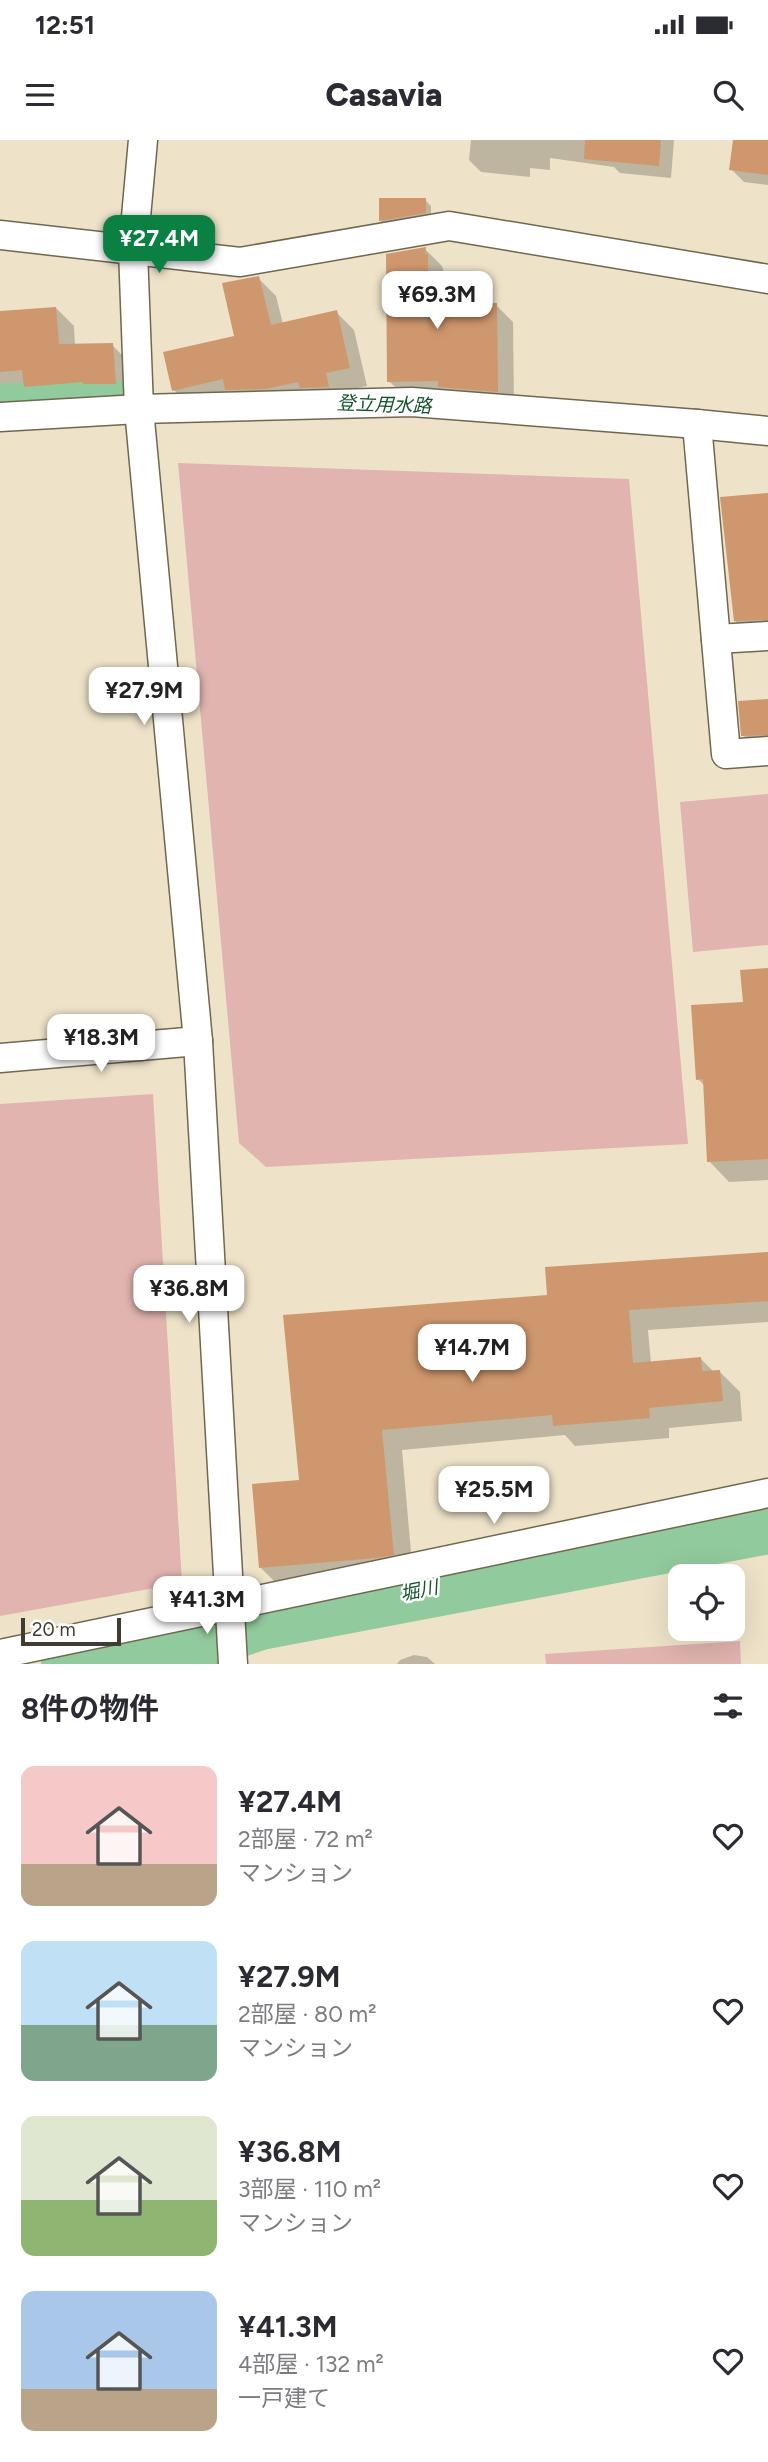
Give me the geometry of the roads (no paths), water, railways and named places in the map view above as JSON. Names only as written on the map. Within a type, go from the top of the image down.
[{"type":"street","points":[[143,140],[133,250],[139,408],[198,1041],[233,1664]]},
{"type":"street","points":[[0,235],[240,262],[449,226],[768,279]]},
{"type":"street","points":[[0,417],[139,408],[412,402],[768,432]]},
{"type":"street","points":[[697,424],[726,754],[768,751]]},
{"type":"street","points":[[716,639],[768,636]]},
{"type":"street","points":[[0,1058],[198,1041]]},
{"type":"street","points":[[0,1654],[768,1493]]},
{"type":"waterway","name":"登立用水路","points":[[0,401],[115,398]]},
{"type":"waterway","name":"堀川","points":[[71,1664],[200,1640],[260,1620],[768,1524]]}]
